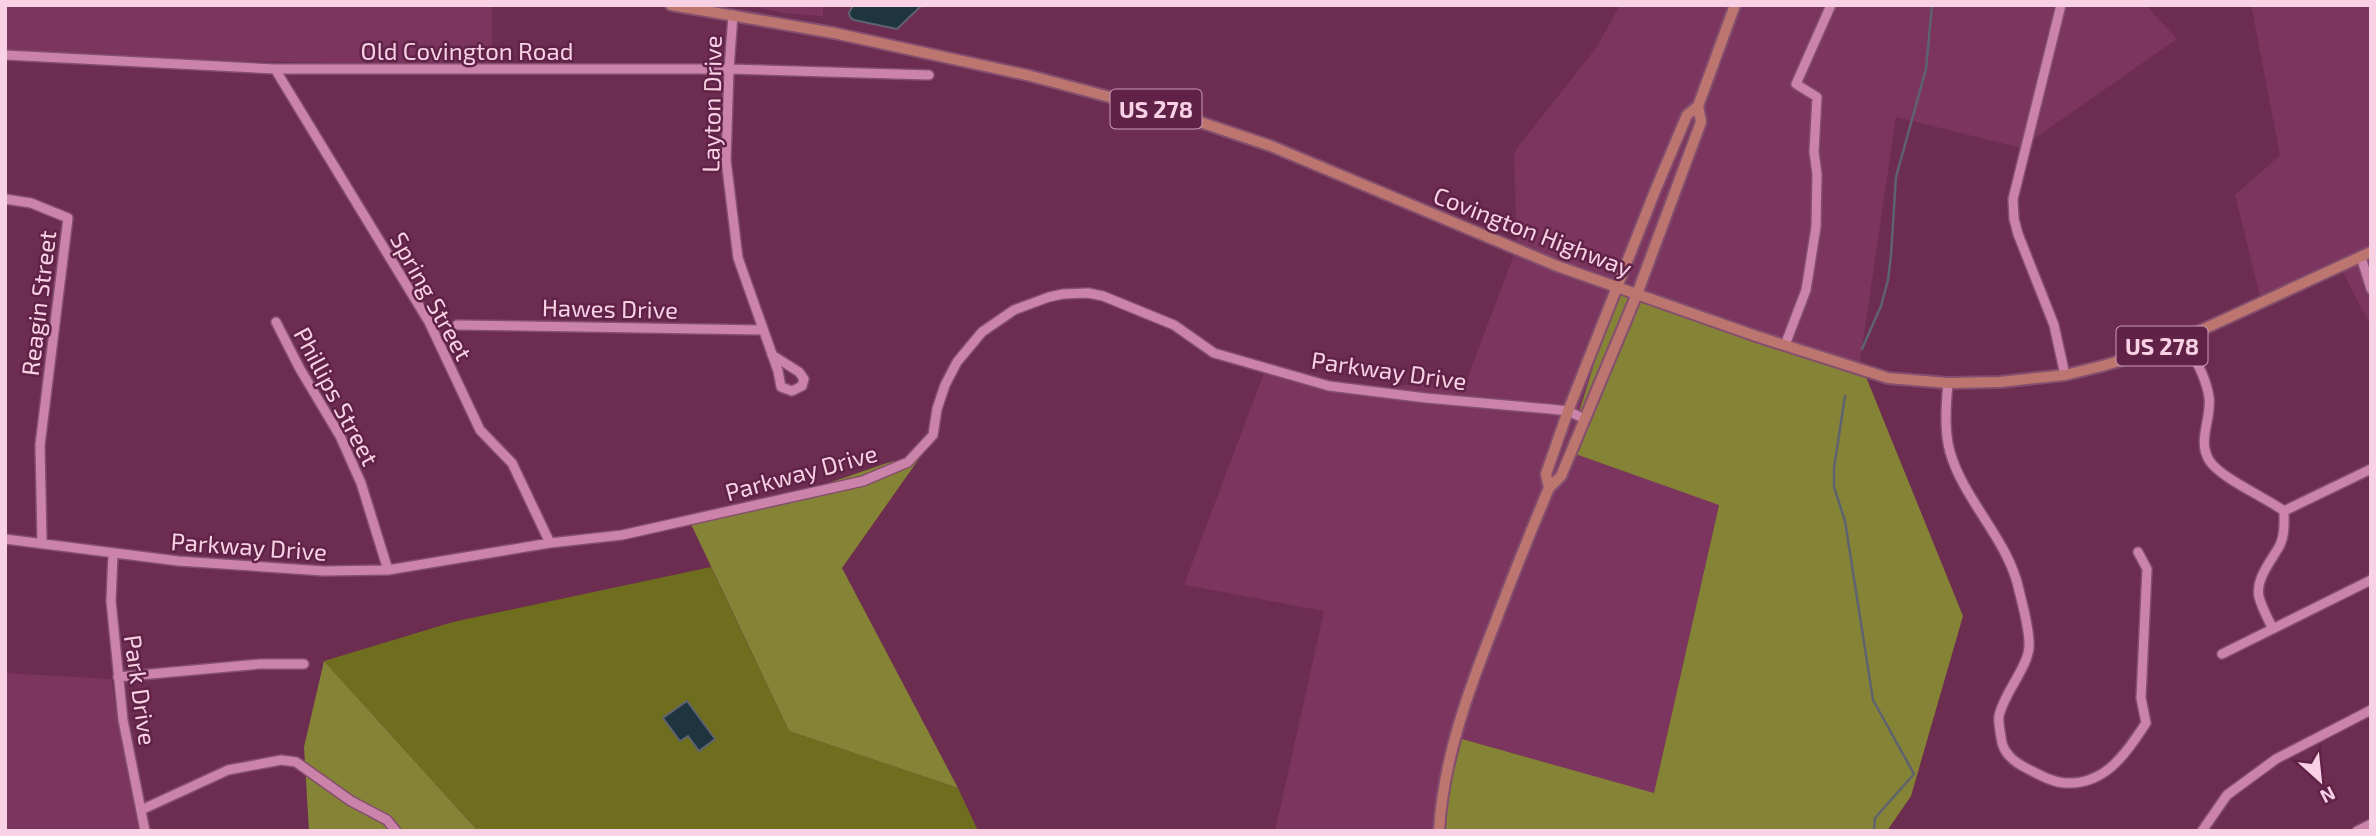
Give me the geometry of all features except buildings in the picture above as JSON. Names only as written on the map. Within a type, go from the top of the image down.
[{"type":"main road","name":"Covington Highway","points":[[671,5],[834,33],[1027,75],[1185,117],[1271,146],[1557,266],[1888,378],[1948,383],[2013,382],[2065,375],[2140,355],[2184,338],[2366,255]]},
{"type":"main road","points":[[1440,831],[1446,781],[1465,705],[1488,640],[1549,488],[1561,476],[1637,293],[1700,122],[1698,106],[1735,5]]},
{"type":"main road","points":[[1549,488],[1546,474],[1568,411],[1687,115],[1698,106]]},
{"type":"street","points":[[1785,345],[1807,290],[1816,227],[1817,174],[1814,152],[1817,97],[1796,84],[1831,5]]},
{"type":"street","points":[[2061,5],[2013,199],[2018,234],[2054,325],[2065,375]]},
{"type":"street","name":"Layton Drive","points":[[733,15],[726,160],[738,258],[772,355]]},
{"type":"street","name":"Old Covington Road","points":[[5,55],[275,69],[729,69],[929,75]]},
{"type":"street","name":"Spring Street","points":[[275,69],[429,322],[480,430],[512,463],[550,544]]},
{"type":"street","name":"Reagin Street","points":[[5,199],[31,203],[68,218],[40,445],[42,543]]},
{"type":"street","points":[[2366,255],[2371,289]]},
{"type":"street","name":"Parkway Drive","points":[[5,539],[177,561],[324,571],[387,570],[622,535],[863,481],[908,462],[933,435],[937,409],[945,385],[957,362],[973,341],[992,324],[1014,310],[1063,294],[1088,293],[1103,296],[1174,325],[1214,353],[1329,386],[1568,411],[1585,419]]},
{"type":"street","name":"Phillips Street","points":[[276,322],[340,436],[361,483],[387,570]]},
{"type":"street","name":"Hawes Drive","points":[[457,325],[763,330]]},
{"type":"street","points":[[2184,338],[2209,394],[2209,421],[2202,444],[2209,461],[2284,511]]},
{"type":"street","points":[[1948,383],[1946,407],[1949,449],[1955,467],[2010,563],[2019,587],[2026,622],[2029,649],[1999,716],[2002,748],[2017,764],[2064,783],[2097,777],[2125,755],[2146,723],[2141,698],[2147,569],[2138,552]]},
{"type":"street","points":[[2284,511],[2371,469]]},
{"type":"street","points":[[2273,629],[2259,597],[2259,588],[2267,566],[2280,544],[2284,530],[2284,511]]},
{"type":"street","name":"Park Drive","points":[[113,554],[111,601],[118,677],[123,720],[145,831]]},
{"type":"street","points":[[2222,654],[2371,580]]},
{"type":"street","points":[[118,677],[260,664],[303,664]]},
{"type":"street","points":[[2202,831],[2227,795],[2276,758],[2371,710]]},
{"type":"street","points":[[141,810],[228,770],[281,760],[296,762],[351,801],[387,820],[396,831]]},
{"type":"street","points":[[2357,831],[2371,824]]},
{"type":"shaded area","points":[[5,5],[492,5],[492,67],[5,55]]},
{"type":"shaded area","points":[[747,5],[823,5],[823,16],[784,13]]},
{"type":"shaded area","points":[[1620,5],[2146,5],[2177,39],[2021,148],[1896,117],[1860,362],[1753,334],[1567,451],[1719,504],[1654,794],[1462,739],[1439,831],[1275,831],[1324,611],[1184,585],[1267,365],[1362,391],[1422,383],[1462,392],[1517,247],[1514,155],[1596,48]]},
{"type":"shaded area","points":[[2251,5],[2371,5],[2371,326],[2342,271],[2262,305],[2235,195],[2280,155]]},
{"type":"shaded area","points":[[1618,287],[1753,334],[1860,362],[1963,616],[1911,796],[1887,831],[1439,831],[1462,739],[1654,793],[1719,505],[1567,451]]},
{"type":"shaded area","points":[[921,456],[842,568],[958,788],[789,731],[690,522],[732,516],[890,462]]},
{"type":"shaded area","points":[[711,567],[789,731],[958,788],[978,831],[478,831],[324,661],[453,622]]},
{"type":"shaded area","points":[[324,661],[478,831],[309,831],[304,747]]},
{"type":"shaded area","points":[[5,673],[111,679],[139,831],[5,831]]},
{"type":"water","points":[[853,5],[922,5],[897,29],[854,20],[849,13]]},
{"type":"water","points":[[687,701],[715,739],[699,751],[688,736],[680,741],[663,718]]},
{"type":"waterway","points":[[1862,349],[1881,306],[1888,280],[1896,177],[1926,69],[1932,5]]},
{"type":"waterway","points":[[1845,396],[1834,468],[1834,487],[1845,521],[1873,700],[1914,774],[1875,818],[1874,831]]}]
